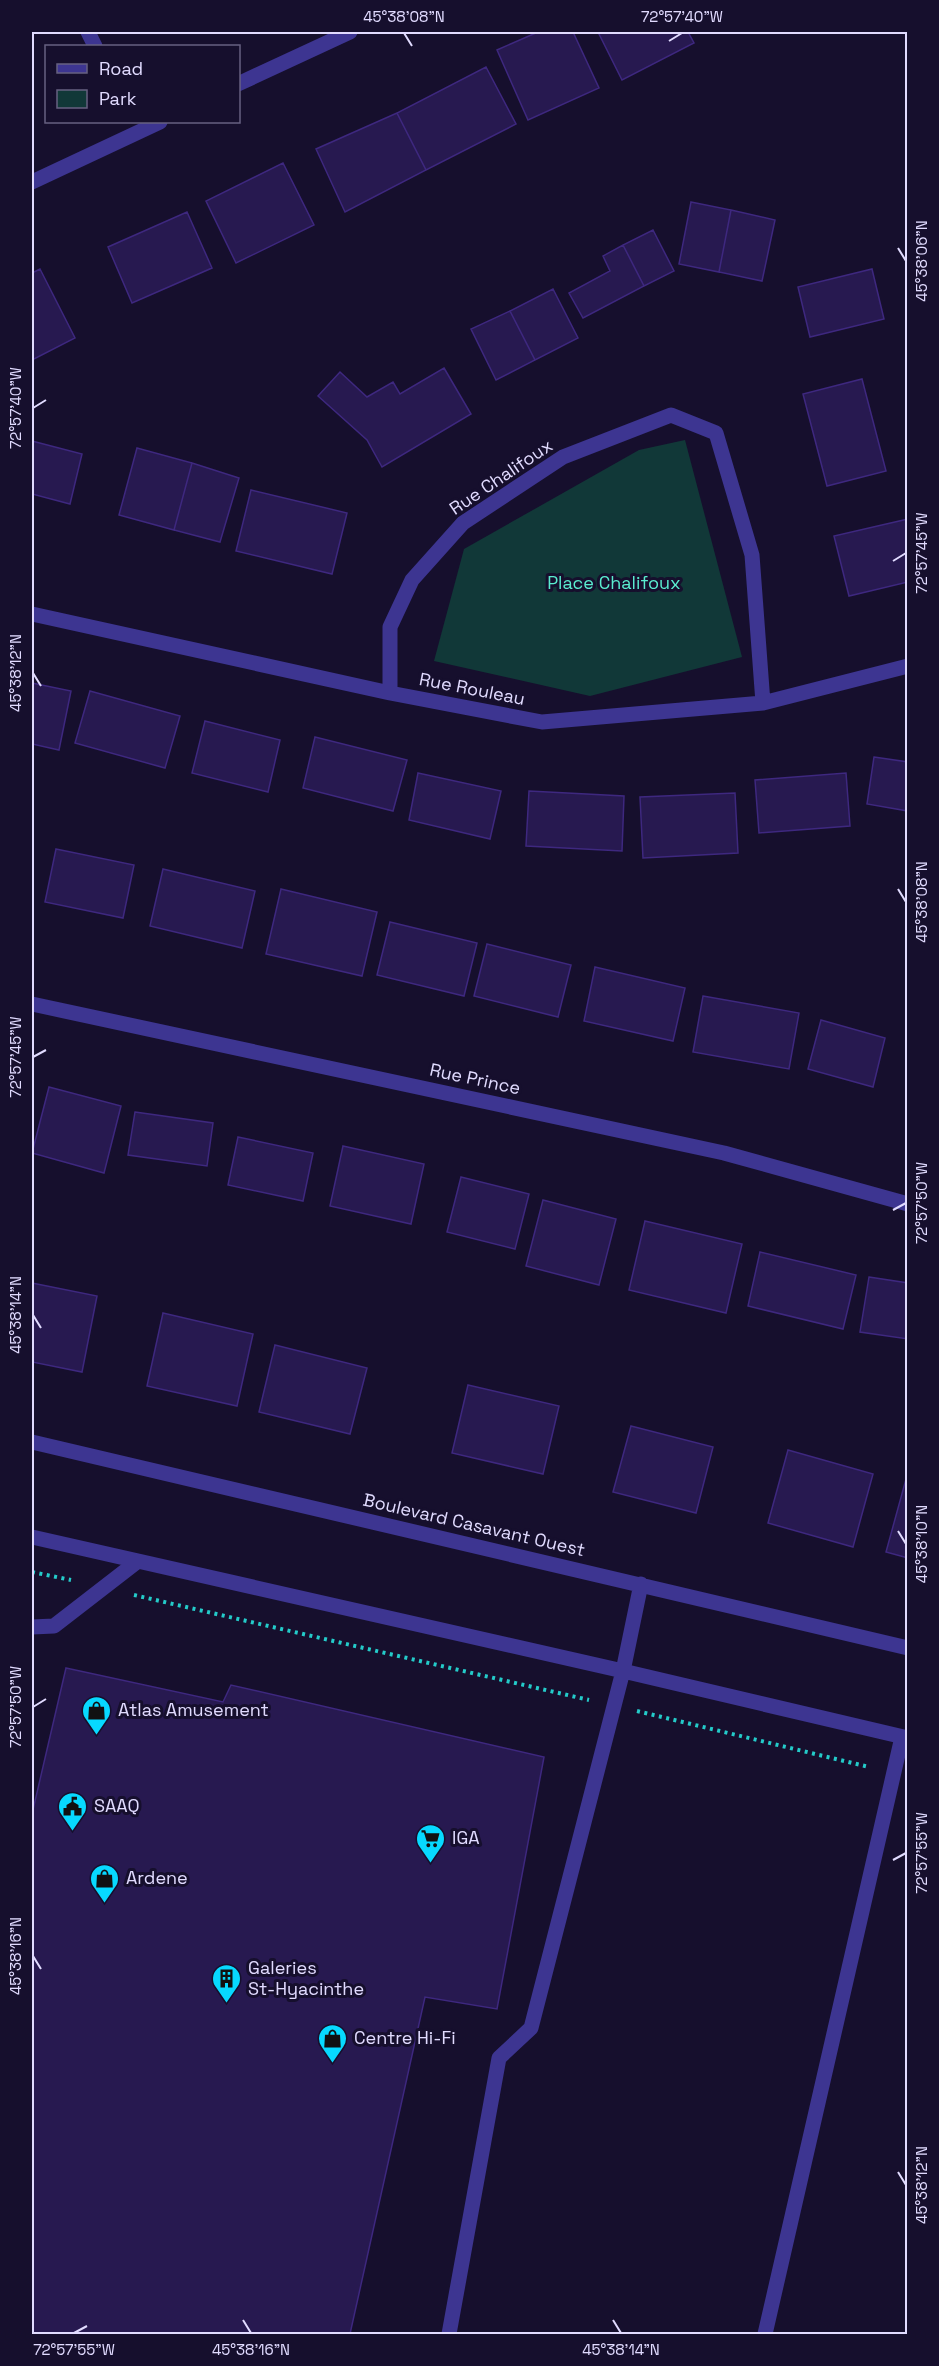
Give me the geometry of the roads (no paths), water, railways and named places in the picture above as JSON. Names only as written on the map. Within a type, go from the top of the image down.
[{"type":"street","points":[[240,83],[350,32]]},
{"type":"street","points":[[32,182],[134,127],[155,123]]},
{"type":"street","name":"Rue Chalifoux","points":[[390,693],[390,627],[412,580],[463,523],[563,457],[671,415],[716,432],[752,555],[763,703]]},
{"type":"street","name":"Rue Rouleau","points":[[32,614],[390,693],[542,722],[763,703],[908,666]]},
{"type":"street","name":"Rue Prince","points":[[32,1004],[724,1153],[908,1204]]},
{"type":"street","name":"Boulevard Casavant Ouest","points":[[32,1442],[908,1648]]},
{"type":"street","points":[[32,1537],[623,1671],[905,1738],[894,1773],[765,2334]]},
{"type":"street","points":[[32,1627],[54,1626],[138,1561]]},
{"type":"street","points":[[449,2334],[499,2058],[531,2028],[623,1671],[641,1584]]},
{"type":"place","name":"Atlas Amusement","points":[[97,1736]]},
{"type":"place","name":"SAAQ","points":[[73,1832]]},
{"type":"place","name":"IGA","points":[[431,1864]]},
{"type":"place","name":"Ardene","points":[[105,1904]]},
{"type":"place","name":"Galeries St-Hyacinthe","points":[[227,2004]]},
{"type":"place","name":"Centre Hi-Fi","points":[[333,2064]]},
{"type":"park label","name":"Place Chalifoux","points":[[614,583]]}]
